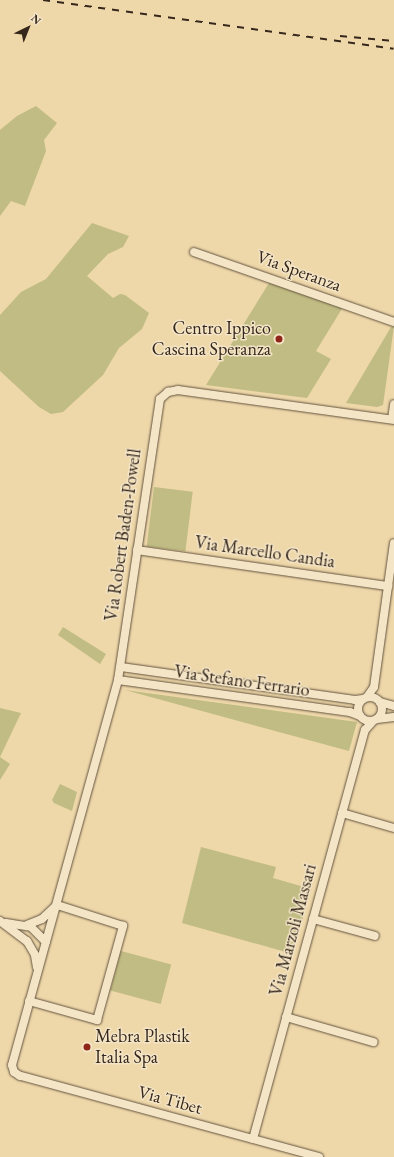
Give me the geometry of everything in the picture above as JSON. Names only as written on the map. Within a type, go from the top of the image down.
[{"type":"street","name":"Via Speranza","points":[[194,252],[394,322]]},
{"type":"street","name":"Via Robert Baden-Powell","points":[[14,1072],[12,1062],[121,667],[158,404],[168,392],[189,392],[393,420]]},
{"type":"street","points":[[393,420],[394,404]]},
{"type":"street","points":[[375,720],[381,713],[374,686],[394,543]]},
{"type":"street","name":"Via Marcello Candia","points":[[137,550],[388,586]]},
{"type":"street","name":"Via Stefano Ferrario","points":[[121,667],[355,700],[365,698]]},
{"type":"street","name":"Via Stefano Ferrario","points":[[118,680],[350,712],[362,717]]},
{"type":"street","points":[[374,686],[359,705],[362,717],[375,720],[394,718]]},
{"type":"street","points":[[365,698],[394,706]]},
{"type":"street","name":"Via Marzoli Massari","points":[[253,1139],[365,730],[362,717]]},
{"type":"street","name":"Via Marzoli Massari","points":[[365,730],[375,720]]},
{"type":"street","points":[[342,813],[394,828]]},
{"type":"street","points":[[27,925],[42,919],[56,906],[123,926],[97,1020],[29,1001]]},
{"type":"street","points":[[313,918],[375,936]]},
{"type":"street","points":[[1,921],[27,925],[39,932],[46,942],[36,944],[27,941],[1,921]]},
{"type":"street","points":[[27,941],[34,955],[38,970]]},
{"type":"street","points":[[286,1017],[373,1042]]},
{"type":"street","name":"Via Tibet","points":[[14,1072],[57,1086],[319,1157]]},
{"type":"shaded area","points":[[36,106],[57,123],[44,140],[46,151],[25,206],[11,201],[0,216],[0,130],[17,116]]},
{"type":"shaded area","points":[[92,223],[129,236],[123,247],[108,254],[87,276],[113,298],[120,294],[125,295],[149,313],[142,329],[119,348],[103,375],[63,412],[51,414],[39,407],[0,371],[0,315],[21,292],[46,279]]},
{"type":"shaded area","name":"Centro Ippico Cascina Speranza","points":[[269,283],[327,301],[333,306],[343,307],[316,351],[331,359],[307,398],[206,385]]},
{"type":"shaded area","points":[[394,326],[383,405],[377,407],[346,403],[391,327]]},
{"type":"shaded area","points":[[154,487],[193,492],[185,551],[147,547]]},
{"type":"shaded area","points":[[63,627],[106,654],[100,664],[58,635]]},
{"type":"shaded area","points":[[125,690],[357,722],[349,751]]},
{"type":"shaded area","points":[[0,708],[21,713],[0,757]]},
{"type":"shaded area","points":[[0,757],[10,764],[0,780]]},
{"type":"shaded area","points":[[60,784],[77,792],[72,811],[54,803],[52,800]]},
{"type":"shaded area","points":[[201,847],[276,867],[273,878],[311,889],[293,954],[182,923]]},
{"type":"shaded area","points":[[121,951],[171,964],[161,1004],[110,991]]},
{"type":"railway","points":[[43,0],[394,49]]},
{"type":"railway","points":[[340,36],[394,41]]},
{"type":"place","name":"Centro Ippico Cascina Speranza","points":[[279,339]]},
{"type":"place","name":"Mebra Plastik Italia Spa","points":[[87,1047]]}]
